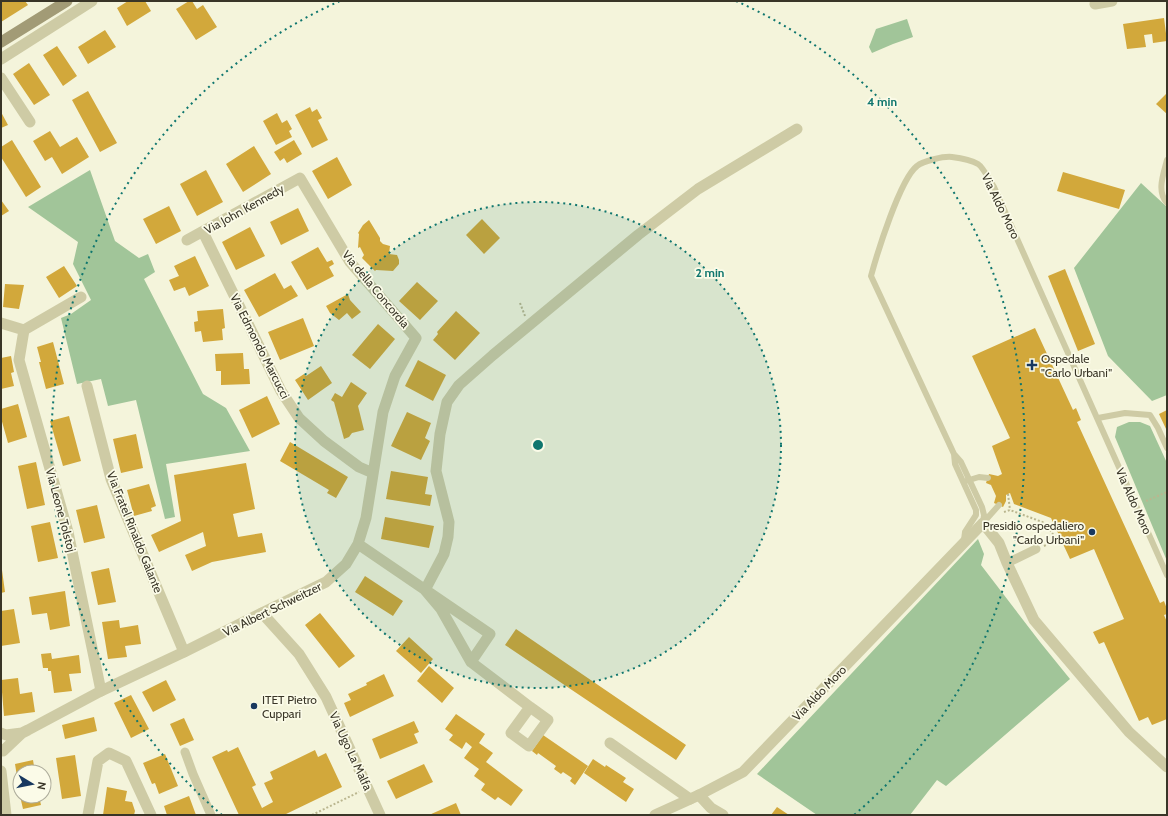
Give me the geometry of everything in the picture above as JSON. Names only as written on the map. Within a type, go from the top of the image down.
[{"type":"main road","points":[[1,42],[55,5],[67,1]]},
{"type":"street","points":[[1,59],[92,1]]},
{"type":"street","points":[[1095,4],[1112,1]]},
{"type":"street","points":[[55,5],[62,20]]},
{"type":"street","points":[[1,78],[30,122]]},
{"type":"street","points":[[425,590],[444,554],[448,537],[449,522],[436,471],[440,434],[447,402],[459,385],[638,235],[698,188],[797,128]]},
{"type":"street","name":"Via John Kennedy","points":[[187,240],[300,178]]},
{"type":"street","name":"Via della Concordia","points":[[300,178],[350,262],[416,338]]},
{"type":"street","name":"Via Edmondo Marcucci","points":[[203,232],[280,391],[299,418],[324,441],[359,467],[373,473]]},
{"type":"street","points":[[1,323],[24,330],[81,297]]},
{"type":"street","name":"Via Leone Tolstoj","points":[[24,330],[19,360],[68,532],[102,691]]},
{"type":"street","name":"Via Albert Schweitzer","points":[[2,755],[22,733],[102,691],[326,582],[346,564],[358,544],[366,518],[383,412],[395,376],[416,338]]},
{"type":"street","name":"Via Fratel Rinaldo Galante","points":[[88,386],[111,479],[184,652]]},
{"type":"street","points":[[983,524],[999,543],[1034,620],[1129,732],[1167,767]]},
{"type":"street","name":"Via Aldo Moro","points":[[655,815],[695,797],[743,772],[983,524]]},
{"type":"street","points":[[358,544],[490,634],[471,662]]},
{"type":"street","points":[[1007,563],[1036,549]]},
{"type":"street","points":[[425,590],[441,609],[471,662],[530,707]]},
{"type":"street","name":"Via Ugo La Malfa","points":[[262,613],[299,654],[322,691],[380,815]]},
{"type":"street","name":"Via Albert Schweitzer","points":[[1,734],[6,735],[22,733]]},
{"type":"street","points":[[1,734],[4,741],[2,755]]},
{"type":"street","points":[[610,743],[723,815]]},
{"type":"street","points":[[184,752],[211,815]]},
{"type":"street","points":[[88,815],[98,761],[109,753],[126,761],[151,815]]},
{"type":"street","points":[[1,771],[6,815]]},
{"type":"lane","name":"Via Aldo Moro","points":[[963,544],[965,532],[976,515],[976,510],[960,462],[954,454],[871,276],[876,257],[897,199],[907,178],[917,166],[944,156],[979,164],[994,187],[1167,575]]},
{"type":"lane","points":[[1167,160],[1161,184],[1164,199],[1167,203]]},
{"type":"lane","points":[[1098,418],[1125,413],[1150,415],[1167,448]]},
{"type":"lane","points":[[966,481],[979,477],[988,478]]},
{"type":"lane","name":"Via Aldo Moro","points":[[966,481],[982,507],[984,515],[983,524]]},
{"type":"lane","points":[[983,524],[999,505]]},
{"type":"path","points":[[1146,501],[1167,492]]},
{"type":"path","points":[[1008,494],[1010,510]]},
{"type":"path","points":[[994,511],[1001,514],[1010,510],[1046,523],[1057,540]]},
{"type":"path","points":[[1053,542],[1061,538]]},
{"type":"path","points":[[312,815],[368,788]]},
{"type":"green space","points":[[907,19],[913,37],[872,53],[869,47],[876,29]]},
{"type":"green space","points":[[90,170],[115,241],[139,258],[148,254],[155,272],[144,279],[203,394],[226,408],[250,451],[166,464],[175,517],[165,519],[136,400],[108,406],[101,379],[77,384],[61,318],[71,314],[91,300],[73,264],[78,242],[28,207]]},
{"type":"green space","points":[[1141,183],[1167,207],[1167,395],[1152,401],[1108,356],[1074,268]]},
{"type":"green space","points":[[1129,422],[1140,422],[1150,426],[1167,463],[1167,561],[1115,437],[1117,427]]},
{"type":"green space","points":[[978,539],[984,554],[981,565],[1070,679],[946,786],[937,780],[910,815],[817,815],[757,774]]},
{"type":"building","points":[[1,1],[25,1],[28,5],[1,22]]},
{"type":"building","points":[[128,1],[145,1],[151,11],[127,26],[117,8]]},
{"type":"building","points":[[189,1],[192,1],[197,9],[203,5],[217,27],[196,40],[176,9]]},
{"type":"building","points":[[1164,18],[1167,41],[1153,43],[1152,34],[1144,35],[1146,47],[1127,49],[1123,24]]},
{"type":"building","points":[[105,30],[116,47],[88,64],[78,47]]},
{"type":"building","points":[[57,46],[77,76],[63,86],[43,55]]},
{"type":"building","points":[[29,63],[50,95],[34,105],[13,74]]},
{"type":"building","points":[[88,91],[117,143],[100,152],[72,100]]},
{"type":"building","points":[[1166,94],[1167,95],[1167,114],[1156,104]]},
{"type":"building","points":[[310,107],[312,112],[317,109],[322,118],[318,120],[328,140],[312,148],[295,115]]},
{"type":"building","points":[[1,112],[8,125],[1,128]]},
{"type":"building","points":[[277,113],[282,123],[287,120],[292,129],[289,131],[292,137],[276,145],[263,121]]},
{"type":"building","points":[[50,131],[60,147],[77,137],[89,157],[62,174],[52,157],[45,161],[33,141]]},
{"type":"building","points":[[12,140],[41,187],[26,197],[1,157],[1,147]]},
{"type":"building","points":[[294,140],[302,154],[287,163],[284,158],[280,161],[274,152]]},
{"type":"building","points":[[254,146],[271,174],[243,192],[226,164]]},
{"type":"building","points":[[337,157],[352,185],[328,199],[312,171]]},
{"type":"building","points":[[206,170],[223,202],[197,216],[180,184]]},
{"type":"building","points":[[1063,172],[1125,190],[1119,209],[1057,191]]},
{"type":"building","points":[[1,200],[9,211],[1,216]]},
{"type":"building","points":[[169,206],[181,231],[156,244],[143,219]]},
{"type":"building","points":[[298,208],[309,231],[281,245],[270,222]]},
{"type":"building","points":[[482,219],[500,238],[484,254],[466,235]]},
{"type":"building","points":[[369,220],[380,238],[380,241],[383,244],[390,246],[389,254],[397,255],[399,264],[393,271],[375,271],[362,258],[364,255],[360,247],[358,248],[358,233],[363,225]]},
{"type":"building","points":[[250,227],[265,256],[236,270],[222,242]]},
{"type":"building","points":[[318,247],[327,262],[332,260],[334,264],[329,267],[334,276],[307,290],[291,262]]},
{"type":"building","points":[[195,256],[209,286],[189,296],[185,287],[174,291],[169,280],[179,276],[174,266]]},
{"type":"building","points":[[64,266],[77,286],[59,298],[46,277]]},
{"type":"building","points":[[1065,269],[1095,344],[1078,351],[1048,276]]},
{"type":"building","points":[[275,273],[284,289],[291,285],[298,296],[259,317],[244,290]]},
{"type":"building","points":[[417,282],[438,301],[420,320],[399,301]]},
{"type":"building","points":[[5,284],[24,285],[19,309],[3,307]]},
{"type":"building","points":[[348,294],[350,300],[361,312],[352,319],[347,313],[339,320],[330,313],[326,306]]},
{"type":"building","points":[[223,309],[225,328],[222,329],[223,340],[203,342],[201,331],[195,332],[194,322],[198,321],[197,311]]},
{"type":"building","points":[[456,311],[480,333],[455,360],[433,340],[438,334],[437,332]]},
{"type":"building","points":[[303,318],[314,346],[280,360],[268,332]]},
{"type":"building","points":[[378,324],[395,339],[370,369],[352,355]]},
{"type":"building","name":"Presidio ospedaliero \"Carlo Urbani\"","points":[[1035,328],[1073,410],[1076,408],[1081,420],[1077,422],[1160,603],[1164,601],[1167,609],[1167,614],[1164,615],[1167,622],[1167,719],[1152,725],[1148,717],[1139,721],[1104,642],[1099,644],[1093,632],[1124,619],[1094,549],[1070,559],[1051,518],[1014,504],[1010,493],[1006,495],[1006,501],[1003,507],[994,503],[996,496],[991,485],[986,483],[989,474],[998,476],[1002,474],[992,446],[1010,438],[972,356]]},
{"type":"building","points":[[53,342],[64,384],[46,389],[37,347]]},
{"type":"building","points":[[243,353],[244,369],[249,369],[250,384],[221,385],[221,371],[216,371],[215,354]]},
{"type":"building","points":[[11,356],[14,372],[11,373],[14,386],[1,389],[1,358]]},
{"type":"building","points":[[418,360],[446,375],[433,401],[405,386]]},
{"type":"building","points":[[321,366],[332,383],[308,400],[295,380],[304,374],[306,376]]},
{"type":"building","points":[[351,382],[367,393],[358,406],[364,430],[352,433],[349,437],[344,439],[334,402],[331,400],[335,393],[342,397]]},
{"type":"building","points":[[267,396],[280,424],[252,438],[239,410]]},
{"type":"building","points":[[18,404],[27,437],[8,443],[1,418],[1,409]]},
{"type":"building","points":[[1167,410],[1167,431],[1159,414]]},
{"type":"building","points":[[407,412],[431,423],[425,438],[430,441],[421,460],[391,446]]},
{"type":"building","points":[[69,416],[81,461],[63,466],[50,421]]},
{"type":"building","points":[[136,434],[143,468],[121,473],[113,439]]},
{"type":"building","points":[[290,442],[348,477],[336,498],[327,493],[329,490],[280,461]]},
{"type":"building","points":[[36,462],[45,505],[27,509],[18,466]]},
{"type":"building","points":[[246,463],[255,509],[233,514],[238,537],[262,533],[266,552],[212,562],[192,571],[185,555],[206,546],[203,532],[159,552],[151,535],[181,521],[174,475]]},
{"type":"building","points":[[391,471],[428,477],[425,494],[432,495],[430,506],[386,499]]},
{"type":"building","points":[[149,484],[156,506],[151,508],[152,511],[134,516],[127,490]]},
{"type":"building","points":[[97,505],[105,538],[84,543],[76,510]]},
{"type":"building","points":[[385,517],[434,526],[429,548],[381,539]]},
{"type":"building","points":[[50,522],[58,558],[38,562],[31,526]]},
{"type":"building","points":[[109,568],[116,602],[98,605],[91,572]]},
{"type":"building","points":[[2,570],[5,592],[1,593],[1,571]]},
{"type":"building","points":[[365,576],[403,601],[393,616],[355,592]]},
{"type":"building","points":[[65,591],[70,626],[50,630],[47,613],[32,615],[29,597]]},
{"type":"building","points":[[14,609],[20,643],[1,646],[1,611]]},
{"type":"building","points":[[320,613],[355,656],[339,668],[305,625]]},
{"type":"building","points":[[119,620],[120,628],[138,625],[141,644],[125,646],[127,657],[108,659],[102,622]]},
{"type":"building","points":[[516,629],[686,745],[676,760],[505,645]]},
{"type":"building","points":[[409,637],[433,659],[421,673],[396,651]]},
{"type":"building","points":[[51,653],[52,659],[79,655],[81,673],[69,674],[72,691],[54,693],[51,671],[48,671],[48,668],[43,668],[41,654]]},
{"type":"building","points":[[429,666],[454,688],[442,703],[417,681]]},
{"type":"building","points":[[384,674],[394,696],[350,717],[344,703],[351,700],[348,694],[367,685],[366,683]]},
{"type":"building","points":[[18,678],[20,694],[32,692],[35,712],[4,716],[1,680]]},
{"type":"building","points":[[166,680],[176,700],[153,712],[142,692]]},
{"type":"building","points":[[131,695],[149,729],[131,738],[114,703]]},
{"type":"building","points":[[456,714],[485,734],[479,743],[493,753],[486,762],[523,790],[511,806],[498,797],[495,800],[481,790],[485,784],[474,776],[479,769],[464,758],[472,747],[466,742],[462,749],[449,740],[453,735],[445,729]]},
{"type":"building","points":[[94,717],[97,731],[65,739],[62,725]]},
{"type":"building","points":[[184,718],[194,740],[180,746],[170,724]]},
{"type":"building","points":[[414,721],[419,732],[414,734],[418,743],[380,759],[372,739]]},
{"type":"building","points":[[543,735],[588,766],[575,785],[570,781],[572,778],[563,772],[561,774],[554,769],[556,766],[538,753],[537,755],[532,751]]},
{"type":"building","points":[[238,747],[256,785],[252,787],[262,808],[273,802],[264,783],[273,779],[270,772],[315,750],[318,757],[326,753],[342,787],[284,815],[239,815],[212,757]]},
{"type":"building","points":[[165,754],[178,786],[159,794],[155,783],[152,784],[143,763]]},
{"type":"building","points":[[75,755],[81,796],[62,799],[56,758]]},
{"type":"building","points":[[593,759],[605,767],[606,765],[626,778],[623,782],[634,789],[626,802],[584,773]]},
{"type":"building","points":[[33,760],[34,764],[15,764]]},
{"type":"building","points":[[424,764],[433,782],[396,799],[387,781]]},
{"type":"building","points":[[107,787],[127,791],[125,801],[132,802],[135,811],[134,815],[103,815]]},
{"type":"building","points":[[189,796],[196,815],[167,815],[164,806]]},
{"type":"building","points":[[456,803],[461,815],[429,815]]},
{"type":"building","points":[[22,804],[41,804],[41,805],[23,809]]},
{"type":"building","points":[[777,807],[789,815],[771,815]]},
{"type":"place","name":"Ospedale \"Carlo Urbani\"","points":[[1032,365]]},
{"type":"place","name":"Presidio ospedaliero \"Carlo Urbani\"","points":[[1092,532]]},
{"type":"place","name":"ITET Pietro Cuppari","points":[[254,706]]}]
